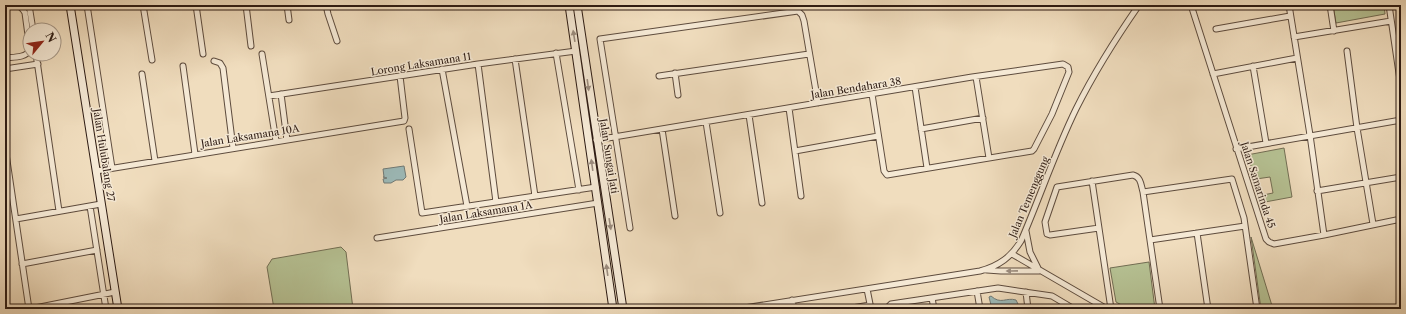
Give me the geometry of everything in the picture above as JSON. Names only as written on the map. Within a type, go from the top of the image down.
[{"type":"main road","name":"Jalan Hulubalang 27","points":[[70,5],[118,309]]},
{"type":"main road","name":"Jalan Sungai Jati","points":[[569,5],[613,309]]},
{"type":"main road","name":"Jalan Sungai Jati","points":[[577,5],[596,140],[624,307]]},
{"type":"street","points":[[5,7],[18,5],[25,13],[30,50],[25,55],[5,58]]},
{"type":"street","points":[[29,5],[32,22]]},
{"type":"street","points":[[87,5],[112,168]]},
{"type":"street","points":[[143,5],[152,60]]},
{"type":"street","points":[[196,5],[203,54]]},
{"type":"street","points":[[246,5],[251,46]]},
{"type":"street","points":[[287,5],[289,20]]},
{"type":"street","points":[[326,5],[337,41]]},
{"type":"street","name":"Jalan Temenggung","points":[[738,309],[985,270],[1002,262],[1012,254],[1021,241],[1052,163],[1076,109],[1125,25],[1139,5]]},
{"type":"street","name":"Jalan Samarinda 45","points":[[1191,5],[1266,239],[1274,244],[1401,219]]},
{"type":"street","points":[[1289,5],[1310,135],[1324,235]]},
{"type":"street","points":[[1330,5],[1334,31]]},
{"type":"street","points":[[1389,5],[1401,87]]},
{"type":"street","points":[[630,228],[600,39],[798,11],[802,15],[818,103]]},
{"type":"street","points":[[1216,29],[1290,16]]},
{"type":"street","points":[[1294,37],[1391,21]]},
{"type":"street","name":"Lorong Laksamana 11","points":[[268,96],[478,64],[576,51]]},
{"type":"street","points":[[1346,51],[1373,224]]},
{"type":"street","points":[[556,53],[579,190]]},
{"type":"street","points":[[262,54],[276,141]]},
{"type":"street","points":[[659,76],[809,54]]},
{"type":"street","points":[[1213,74],[1297,58]]},
{"type":"street","points":[[515,59],[535,196]]},
{"type":"street","points":[[214,61],[220,63],[223,68],[234,148]]},
{"type":"street","points":[[5,69],[38,64],[59,211]]},
{"type":"street","points":[[478,64],[496,202]]},
{"type":"street","name":"Jalan Bendahara 38","points":[[596,140],[976,77],[1063,64],[1068,67],[1069,72],[1052,114],[1034,149],[1032,151],[989,158]]},
{"type":"street","points":[[183,66],[195,154]]},
{"type":"street","points":[[1253,66],[1266,143]]},
{"type":"street","points":[[442,70],[467,206]]},
{"type":"street","points":[[675,73],[678,95]]},
{"type":"street","points":[[142,74],[155,161]]},
{"type":"street","name":"Jalan Laksamana 10A","points":[[96,171],[404,121],[405,118],[400,76]]},
{"type":"street","points":[[872,94],[884,171],[887,175],[989,158],[976,77]]},
{"type":"street","points":[[915,87],[927,168]]},
{"type":"street","points":[[281,94],[287,140]]},
{"type":"street","points":[[789,108],[801,196]]},
{"type":"street","points":[[748,115],[762,203]]},
{"type":"street","points":[[921,128],[983,118]]},
{"type":"street","points":[[1236,149],[1401,120]]},
{"type":"street","points":[[706,122],[720,213]]},
{"type":"street","points":[[409,129],[422,213],[596,187]]},
{"type":"street","points":[[662,129],[675,216]]},
{"type":"street","points":[[795,151],[878,136]]},
{"type":"street","points":[[5,147],[30,309],[115,292]]},
{"type":"street","points":[[1099,228],[1050,235],[1047,234],[1044,222],[1057,187],[1133,174],[1137,176],[1140,180],[1143,192],[1160,309]]},
{"type":"street","points":[[1317,192],[1401,177]]},
{"type":"street","points":[[1143,192],[1232,179],[1244,218],[1257,309]]},
{"type":"street","points":[[1092,181],[1111,309]]},
{"type":"street","points":[[16,219],[101,204]]},
{"type":"street","name":"Jalan Laksamana 1A","points":[[377,238],[598,204]]},
{"type":"street","points":[[90,206],[106,309]]},
{"type":"street","points":[[1150,240],[1245,226]]},
{"type":"street","points":[[1026,231],[1030,252],[1040,270]]},
{"type":"street","points":[[1197,233],[1208,309]]},
{"type":"street","points":[[22,264],[97,250]]},
{"type":"street","points":[[1012,254],[1107,309]]},
{"type":"street","points":[[985,270],[1040,270]]},
{"type":"street","points":[[886,309],[891,304],[998,288],[1052,296],[1074,309]]},
{"type":"street","points":[[846,309],[870,307],[868,289]]},
{"type":"street","points":[[977,291],[980,309]]},
{"type":"street","points":[[1026,292],[1028,309]]},
{"type":"street","points":[[932,298],[934,309]]},
{"type":"street","points":[[792,300],[794,309]]},
{"type":"green space","points":[[1333,5],[1384,5],[1385,14],[1336,23]]},
{"type":"green space","points":[[1284,148],[1292,197],[1265,202],[1263,195],[1273,193],[1270,177],[1256,179],[1247,155]]},
{"type":"green space","points":[[1251,237],[1273,309],[1261,309]]},
{"type":"green space","points":[[341,247],[346,252],[353,309],[274,309],[267,267],[272,259]]},
{"type":"green space","points":[[1149,262],[1155,309],[1129,309],[1116,302],[1110,268]]},
{"type":"water","points":[[404,166],[406,177],[403,180],[384,183],[383,179],[387,178],[383,177],[383,169]]},
{"type":"water","points":[[991,296],[998,300],[1016,300],[1018,304],[1017,309],[992,309],[989,297]]}]
